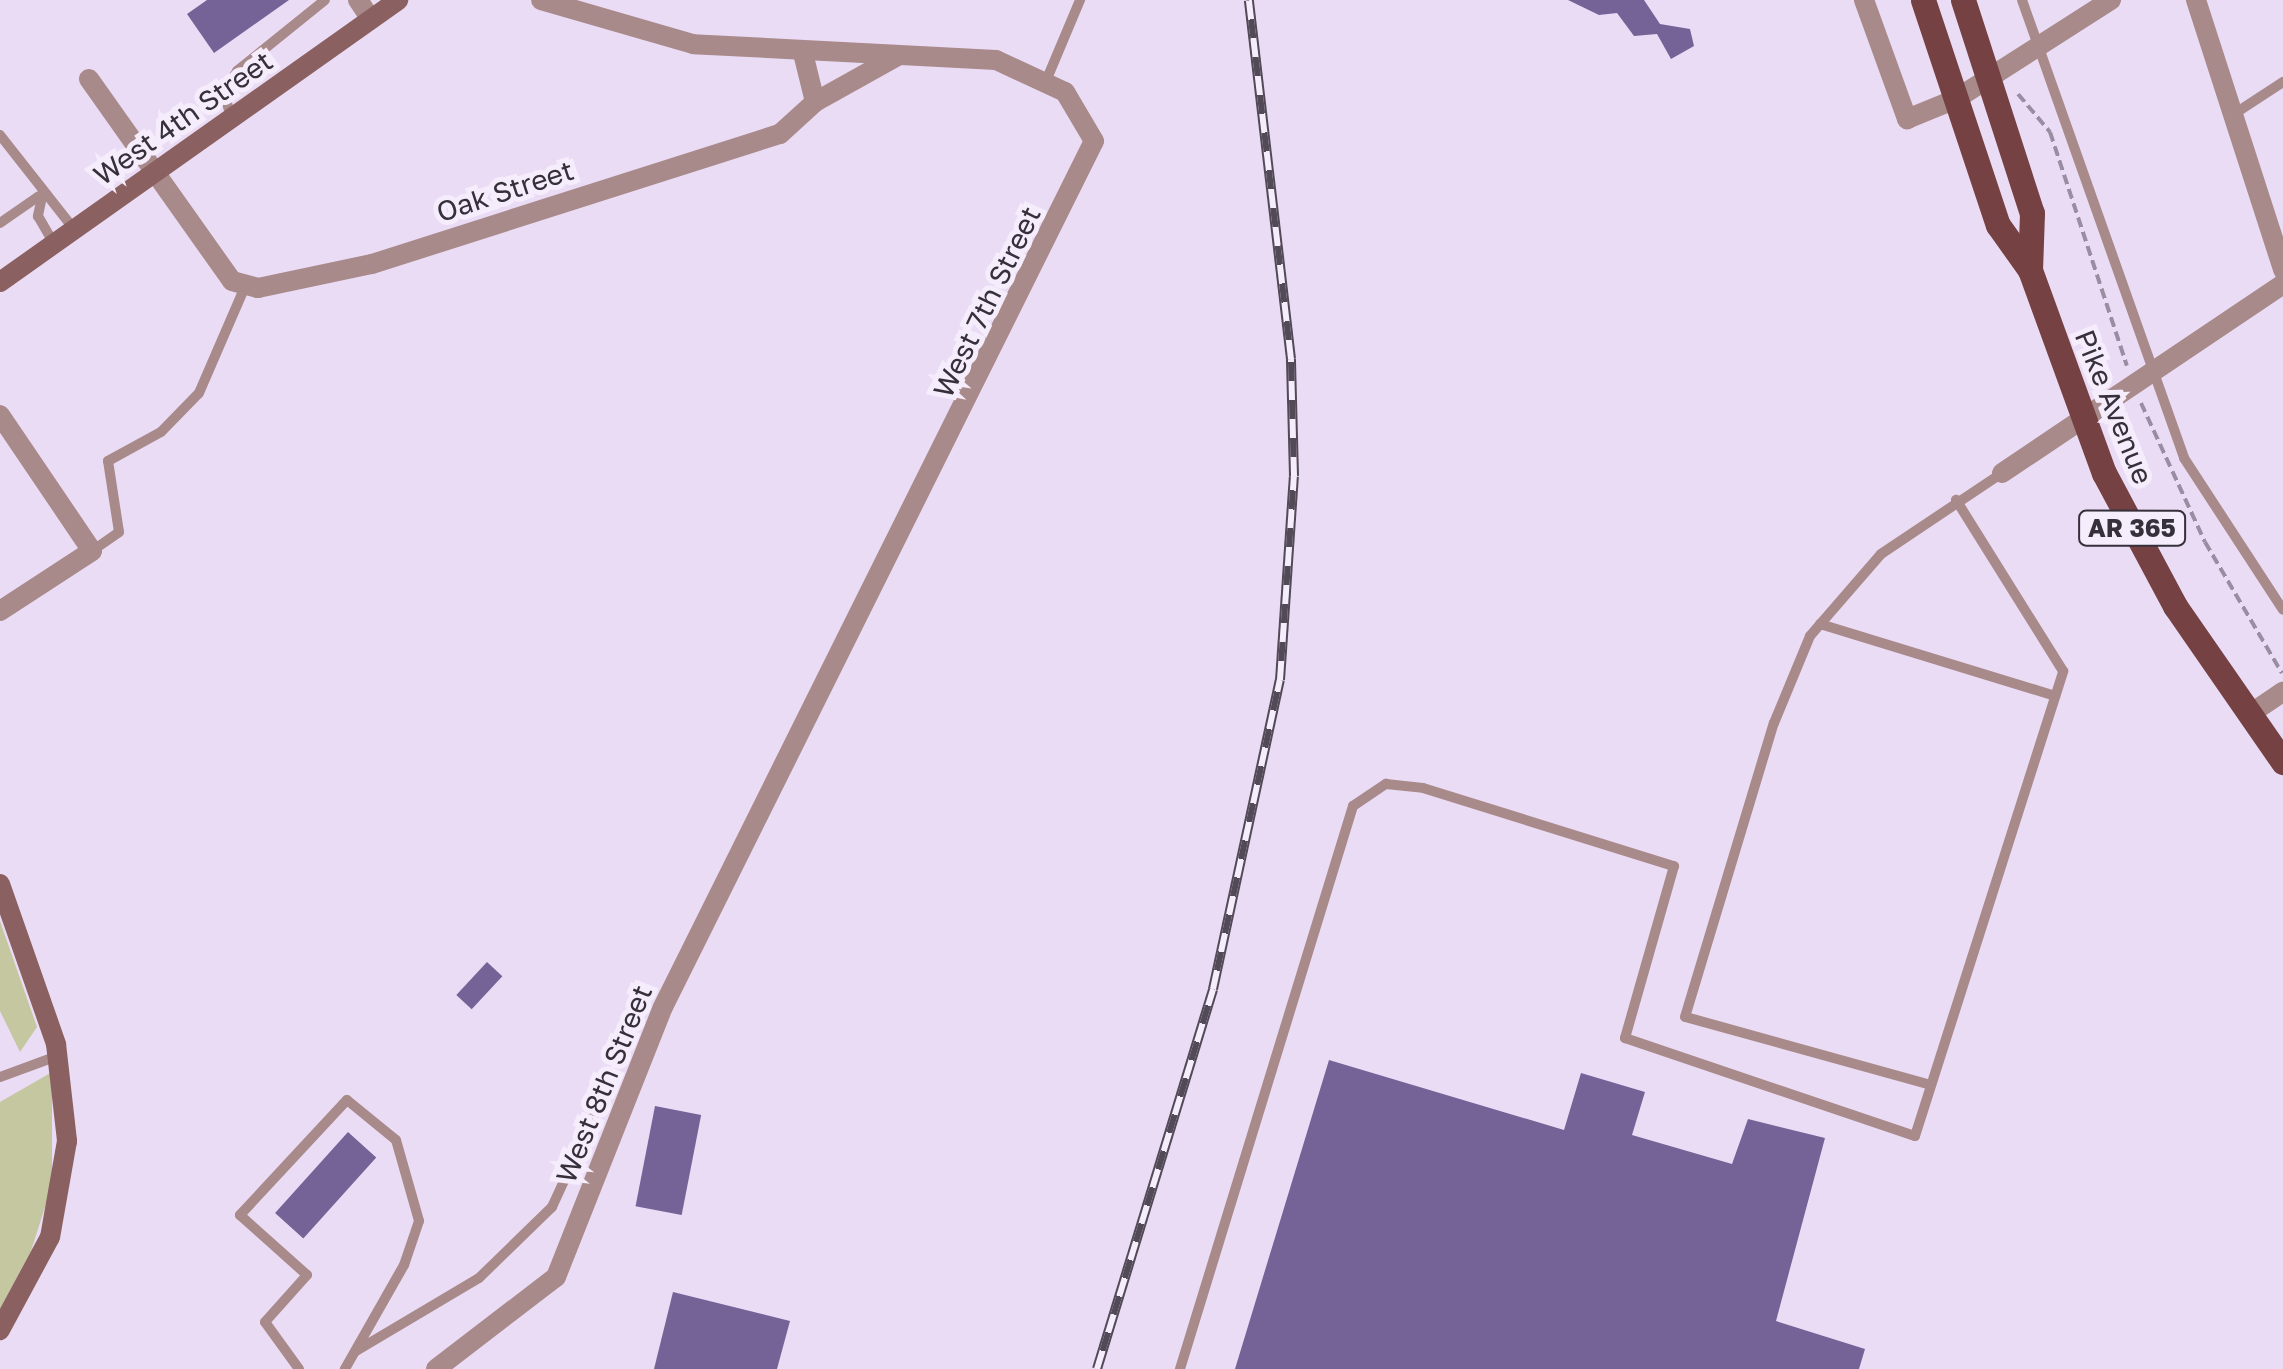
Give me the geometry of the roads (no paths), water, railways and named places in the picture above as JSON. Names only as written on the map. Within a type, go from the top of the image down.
[{"type":"main road","name":"Pike Avenue","points":[[1923,0],[1998,224],[2030,270],[2083,419],[2151,565],[2283,762]]},
{"type":"main road","name":"Pike Avenue","points":[[1962,0],[2032,213],[2030,270]]},
{"type":"street","points":[[358,0],[371,19]]},
{"type":"street","name":"West 4th Street","points":[[0,282],[398,0]]},
{"type":"street","points":[[541,0],[643,34],[803,53],[815,102]]},
{"type":"street","points":[[1864,0],[1906,119],[1956,100],[2111,0]]},
{"type":"street","points":[[2196,0],[2283,270]]},
{"type":"street","name":"West 7th Street","points":[[779,779],[1094,141],[1071,98],[1046,81],[996,60],[803,53]]},
{"type":"street","name":"Oak Street","points":[[244,288],[372,264],[780,134],[815,102],[899,55]]},
{"type":"street","points":[[89,79],[213,255],[244,288]]},
{"type":"street","points":[[2002,473],[2136,389],[2138,369],[2283,284]]},
{"type":"street","points":[[0,415],[92,551],[0,611]]},
{"type":"street","points":[[2250,714],[2283,692]]},
{"type":"street","name":"West 8th Street","points":[[436,1369],[556,1277],[648,1040],[779,779]]},
{"type":"street","points":[[0,884],[58,1056],[68,1141],[59,1204],[40,1263],[0,1330]]},
{"type":"lane","points":[[232,118],[224,92],[237,72],[325,0]]},
{"type":"lane","points":[[1046,81],[1080,0]]},
{"type":"lane","points":[[2022,0],[2138,369],[2198,484],[2283,610]]},
{"type":"lane","points":[[2234,114],[2283,82]]},
{"type":"lane","points":[[0,136],[74,229]]},
{"type":"lane","points":[[0,222],[44,192]]},
{"type":"lane","points":[[44,192],[38,216],[54,244]]},
{"type":"lane","points":[[92,551],[119,532],[108,461],[161,432],[199,393],[244,288]]},
{"type":"lane","points":[[1931,1085],[1685,1017],[1774,722],[1820,624],[1880,554],[2002,473]]},
{"type":"lane","points":[[1180,1369],[1353,806],[1386,784],[1423,788],[1674,866],[1625,1038],[1915,1136],[2063,671],[1956,500]]},
{"type":"lane","points":[[1820,624],[2055,696]]},
{"type":"lane","points":[[0,1077],[58,1056]]},
{"type":"lane","points":[[355,1352],[479,1278],[552,1207],[608,1085]]},
{"type":"lane","points":[[299,1369],[265,1322],[307,1275],[240,1215],[347,1100],[396,1140],[418,1220],[345,1369]]},
{"type":"railway","points":[[1097,1369],[1213,989],[1280,680],[1294,476],[1291,359],[1249,0]]}]
